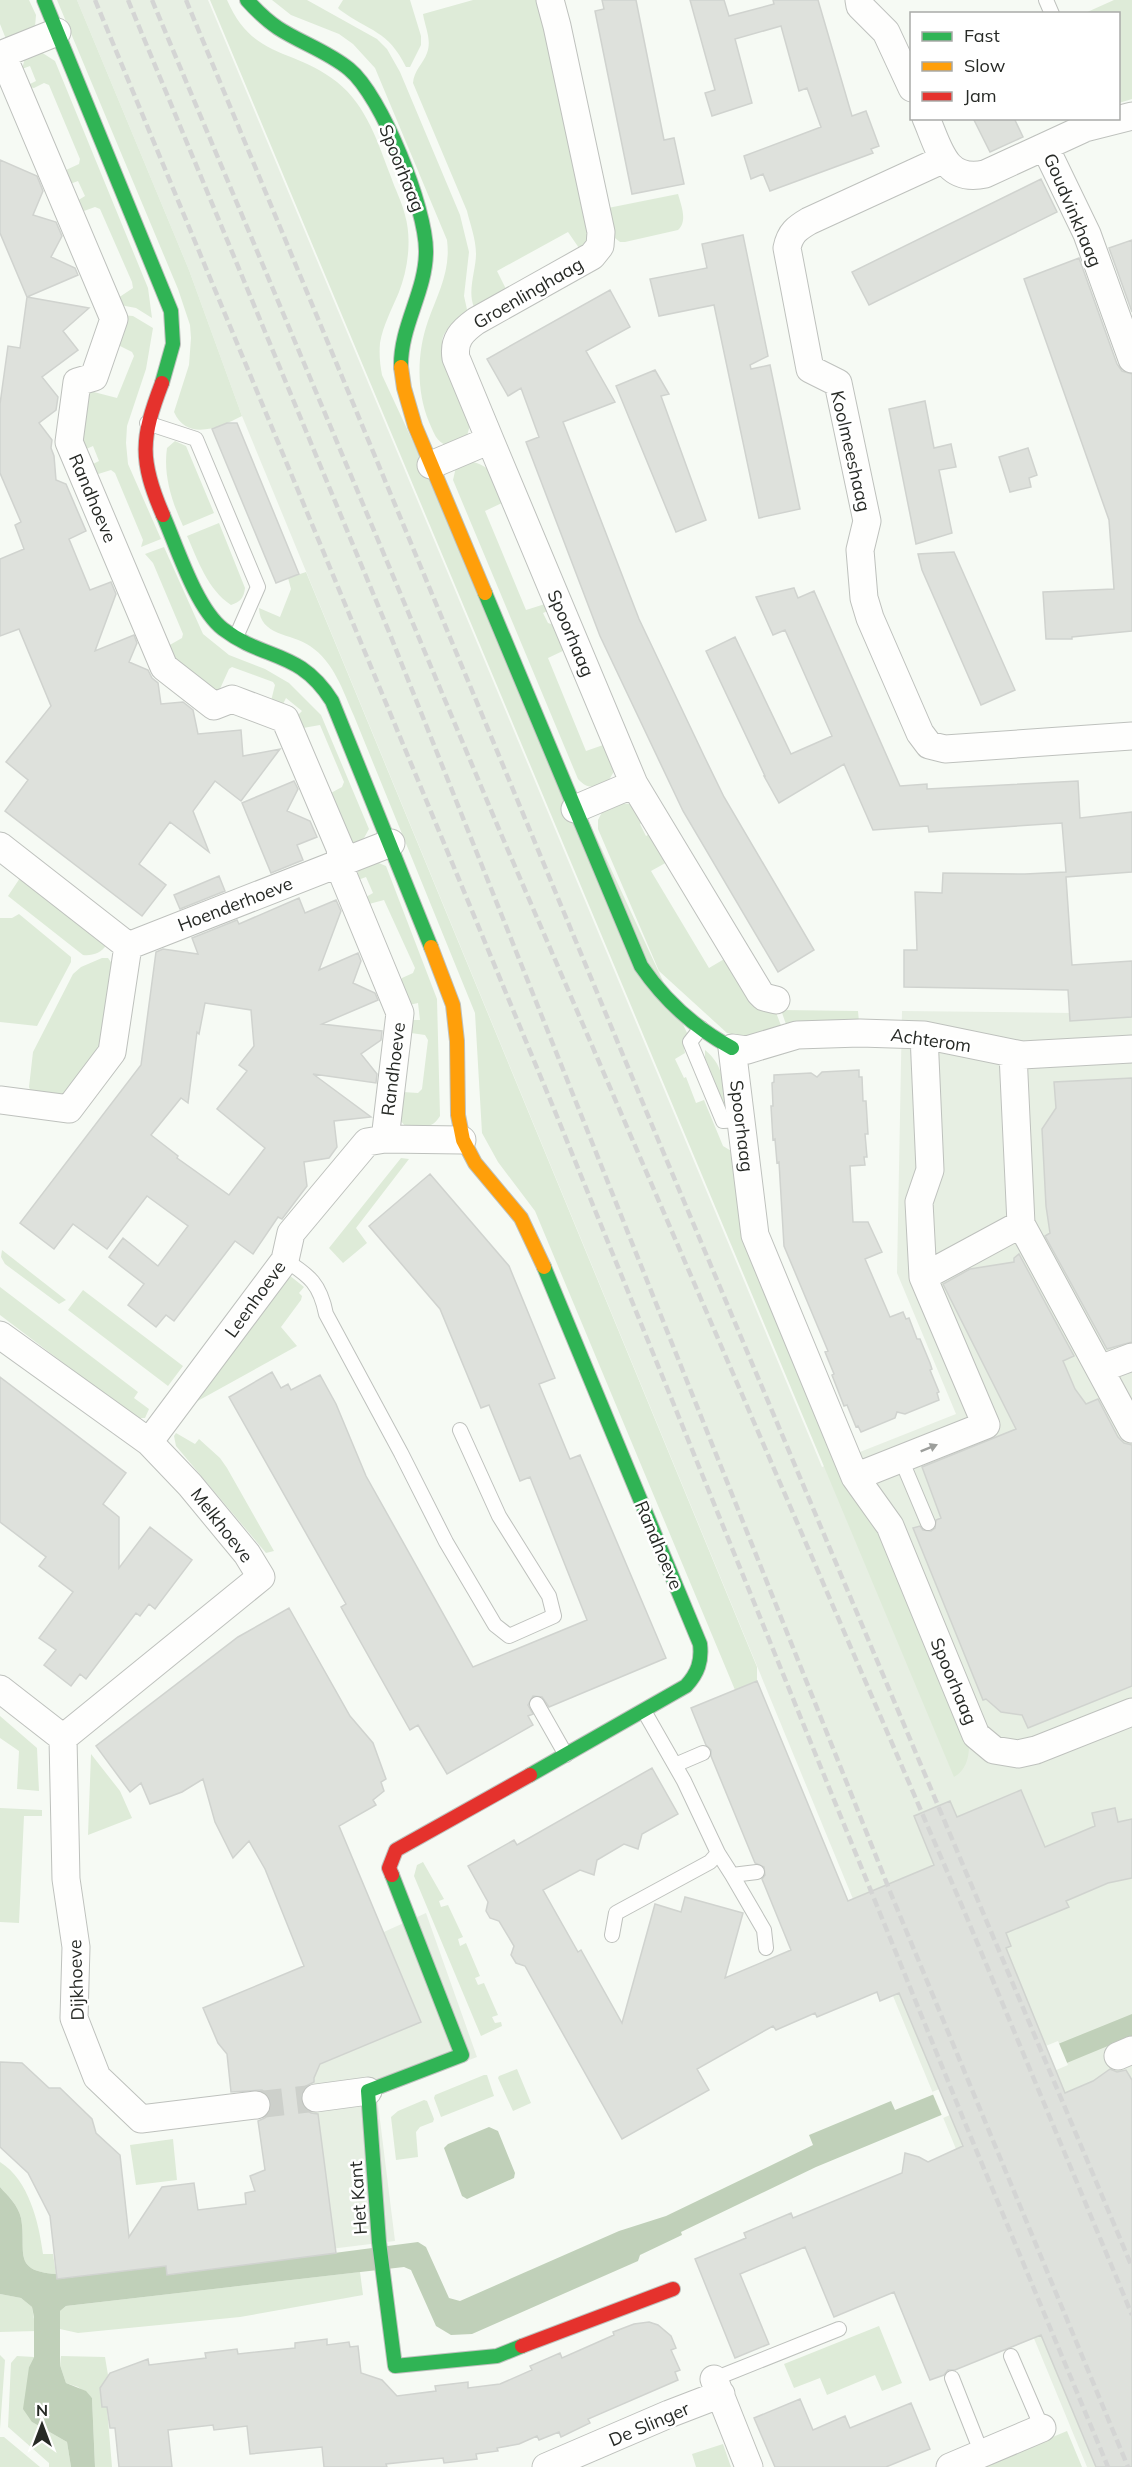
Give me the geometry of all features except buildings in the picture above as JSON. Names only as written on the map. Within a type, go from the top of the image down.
[{"type":"street","name":"Randhoeve","points":[[44,0],[171,311],[175,335],[172,354],[147,423],[144,456],[154,493],[202,604],[213,620],[236,637],[297,663],[313,674],[324,686],[336,709],[450,993],[456,1028],[462,1140],[525,1222],[700,1644],[701,1667],[686,1686],[396,1850],[389,1868],[462,2055],[368,2091]]},
{"type":"street","name":"Spoorhaag","points":[[247,0],[270,22],[344,65],[367,89],[412,186],[424,225],[427,247],[420,291],[404,338],[401,371],[409,410],[641,966],[657,990],[700,1028],[719,1042],[732,1048],[755,1235],[855,1477],[890,1526],[976,1734],[987,1746],[1010,1754],[1028,1753],[1132,1712]]},
{"type":"street","name":"Groenlinghaag","points":[[490,440],[456,358],[454,350],[460,333],[476,321],[592,256],[600,246],[601,232],[557,26],[549,0]]},
{"type":"street","points":[[859,0],[861,6],[886,32],[910,84]]},
{"type":"street","name":"Randhoeve","points":[[57,32],[1,55],[114,319],[94,377],[77,382],[69,442],[164,668],[214,706],[232,699],[285,719],[340,848],[343,875],[400,1013],[385,1139],[462,1140]]},
{"type":"street","points":[[927,120],[944,159],[960,175],[971,177],[985,174],[1045,147]]},
{"type":"street","name":"Goudvinkhaag","points":[[1101,121],[1045,147],[1087,234],[1132,359]]},
{"type":"street","name":"Koolmeeshaag","points":[[944,159],[809,220],[793,232],[787,248],[810,369],[838,383],[867,521],[861,545],[860,565],[870,618],[918,728],[929,746],[945,749],[1132,736]]},
{"type":"street","name":"Spoorhaag","points":[[490,440],[634,784],[760,993],[776,1000]]},
{"type":"street","points":[[431,465],[490,440]]},
{"type":"street","points":[[575,809],[634,784]]},
{"type":"street","points":[[342,862],[391,843]]},
{"type":"street","points":[[0,846],[128,946],[112,1053],[69,1109],[0,1100]]},
{"type":"street","name":"Hoenderhoeve","points":[[128,946],[342,862]]},
{"type":"street","name":"Achterom","points":[[732,1048],[747,1050],[788,1037],[806,1034],[924,1035],[1012,1054],[1031,1055],[1132,1049]]},
{"type":"street","points":[[855,1477],[986,1425],[923,1277],[919,1202],[930,1170],[924,1035]]},
{"type":"street","points":[[1012,1054],[1021,1224],[1132,1429]]},
{"type":"street","name":"Leenhoeve","points":[[149,1442],[285,1260],[291,1233],[367,1142],[385,1139]]},
{"type":"street","points":[[923,1277],[1021,1224]]},
{"type":"street","name":"Melkhoeve","points":[[0,1335],[149,1442],[190,1485],[247,1554],[261,1577],[63,1738]]},
{"type":"street","points":[[1100,1370],[1132,1357]]},
{"type":"street","points":[[0,1689],[63,1738]]},
{"type":"street","name":"Dijkhoeve","points":[[63,1738],[66,1879],[76,1947],[74,2018],[97,2077],[141,2119],[256,2105]]},
{"type":"street","points":[[316,2098],[368,2091]]},
{"type":"street","name":"Het Kant","points":[[368,2091],[379,2242],[395,2366],[497,2356],[673,2289]]},
{"type":"street","points":[[718,2387],[749,2467]]},
{"type":"street","name":"De Slinger","points":[[546,2467],[579,2461],[718,2387]]},
{"type":"street","points":[[950,2467],[1042,2428]]},
{"type":"lane","points":[[147,423],[196,440],[258,587],[236,637]]},
{"type":"lane","points":[[700,1028],[690,1042],[723,1122],[741,1120]]},
{"type":"lane","points":[[285,1260],[308,1274],[322,1297],[326,1314],[446,1542],[495,1625],[509,1636],[515,1650]]},
{"type":"lane","points":[[460,1430],[499,1516],[549,1596],[554,1616],[509,1636]]},
{"type":"lane","points":[[901,1459],[928,1523]]},
{"type":"lane","points":[[537,1704],[566,1755]]},
{"type":"lane","points":[[644,1711],[675,1764],[718,1852],[764,1930],[766,1948]]},
{"type":"lane","points":[[675,1764],[703,1753]]},
{"type":"lane","points":[[612,1935],[616,1912],[711,1862],[718,1852]]},
{"type":"lane","points":[[732,1875],[757,1872]]},
{"type":"lane","points":[[718,2387],[839,2329]]},
{"type":"lane","points":[[1011,2356],[1042,2428]]},
{"type":"lane","points":[[952,2378],[982,2454]]},
{"type":"shaded area","points":[[0,0],[29,0],[36,15],[35,27],[8,44],[0,24]]},
{"type":"shaded area","points":[[57,0],[77,0],[189,270],[242,416],[224,424],[205,429],[187,427],[174,412],[189,365],[190,325],[178,289]]},
{"type":"shaded area","points":[[77,0],[208,0],[822,1467],[956,1414],[897,1273],[902,1011],[1073,1013],[1132,975],[1132,2467],[1087,2467],[242,416],[189,270]]},
{"type":"shaded area","points":[[210,0],[227,0],[237,19],[262,43],[321,71],[337,82],[356,102],[376,138],[404,210],[409,244],[402,283],[381,336],[382,375],[688,1035],[684,1048],[685,1053],[675,1059],[684,1078],[686,1077],[696,1103],[704,1100],[723,1146],[733,1152],[749,1256],[849,1493],[882,1535],[969,1746],[966,1764],[954,1777]]},
{"type":"shaded area","points":[[272,0],[307,0],[377,39],[387,49],[400,72],[460,215],[469,252],[464,296],[468,314],[448,329],[442,342],[470,411],[471,421],[467,436],[448,446],[438,440],[434,433],[425,410],[420,385],[420,358],[424,333],[445,272],[447,240],[375,68],[353,44],[339,34],[291,15]]},
{"type":"shaded area","points":[[343,0],[410,0],[421,36],[421,45],[410,67],[406,67],[392,46],[378,33],[338,8]]},
{"type":"shaded area","points":[[473,0],[540,0],[590,228],[588,241],[579,248],[568,232],[497,271],[506,289],[474,307],[471,294],[476,248],[467,211],[413,83],[428,48],[423,14]]},
{"type":"shaded area","points":[[1114,0],[1132,0],[1132,99],[1120,103],[1120,12],[1087,12]]},
{"type":"shaded area","points":[[41,52],[55,61],[148,288],[152,318],[136,308],[120,305],[118,298],[133,288],[132,282],[100,209],[95,207],[84,211],[77,201],[85,196],[78,181],[70,184],[65,173],[66,170],[79,164],[80,159],[49,85],[44,83],[34,88],[28,85],[36,81],[30,66],[22,69],[25,58]]},
{"type":"shaded area","points":[[678,194],[683,222],[678,230],[625,242],[620,242],[615,238],[608,208]]},
{"type":"shaded area","points":[[122,315],[133,316],[153,328],[146,369],[127,426],[126,443],[128,464],[161,539],[141,547],[143,540],[115,473],[111,470],[95,475],[91,465],[99,461],[93,446],[84,450],[80,440],[85,396],[90,391],[117,398],[134,356],[132,352],[118,345]]},
{"type":"shaded area","points":[[175,441],[186,446],[214,513],[183,526],[172,498],[166,468],[167,448]]},
{"type":"shaded area","points":[[473,462],[491,472],[499,488],[504,502],[485,511],[526,610],[545,604],[552,609],[543,613],[548,623],[557,621],[567,649],[548,658],[586,751],[606,744],[615,770],[607,783],[591,787],[578,779],[453,480],[456,467],[461,463]]},
{"type":"shaded area","points":[[219,523],[245,588],[241,599],[231,605],[209,582],[187,536]]},
{"type":"shaded area","points":[[164,547],[203,634],[229,655],[265,669],[289,683],[321,715],[369,829],[364,838],[356,844],[351,842],[329,794],[342,787],[344,782],[320,725],[303,728],[296,717],[302,711],[286,698],[282,706],[271,701],[275,685],[273,682],[232,667],[219,691],[215,692],[174,660],[168,646],[182,638],[183,634],[153,563],[145,554]]},
{"type":"shaded area","points":[[306,572],[757,1667],[757,1681],[735,1690],[535,1211],[498,1162],[482,1133],[475,1013],[346,697],[332,669],[318,653],[310,646],[271,629],[261,617],[259,608],[280,617],[291,589],[288,578]]},
{"type":"shaded area","points":[[620,803],[630,804],[648,819],[640,824],[646,836],[655,831],[669,861],[651,871],[709,968],[726,958],[775,1010],[782,1028],[748,1036],[727,1033],[659,971],[598,829],[598,820],[603,810]]},
{"type":"shaded area","points":[[374,861],[386,866],[437,999],[440,1116],[430,1126],[422,1128],[408,1129],[398,1118],[403,1092],[418,1093],[422,1089],[428,1040],[425,1035],[411,1033],[410,1020],[420,1020],[418,1003],[409,1005],[400,982],[402,978],[413,973],[415,968],[384,900],[369,904],[366,897],[373,893],[366,877],[358,880],[358,868]]},
{"type":"shaded area","points":[[20,878],[106,945],[104,948],[90,955],[83,955],[8,896]]},
{"type":"shaded area","points":[[19,914],[71,957],[71,962],[37,1026],[0,1022],[0,918],[12,918]]},
{"type":"shaded area","points":[[102,958],[108,958],[113,965],[103,1045],[65,1095],[31,1092],[29,1087],[33,1052],[73,974],[81,967]]},
{"type":"shaded area","points":[[781,1010],[858,1011],[859,1022],[787,1027]]},
{"type":"shaded area","points":[[705,1050],[720,1070],[727,1112],[705,1058]]},
{"type":"shaded area","points":[[401,1158],[409,1159],[356,1228],[367,1243],[343,1263],[329,1248]]},
{"type":"shaded area","points":[[2,1250],[66,1300],[59,1304],[5,1264],[1,1257]]},
{"type":"shaded area","points":[[289,1275],[304,1287],[299,1293],[302,1296],[301,1300],[281,1327],[297,1346],[194,1403]]},
{"type":"shaded area","points":[[0,1287],[138,1392],[134,1398],[149,1409],[145,1418],[136,1418],[0,1315]]},
{"type":"shaded area","points":[[83,1290],[183,1366],[168,1386],[68,1310]]},
{"type":"shaded area","points":[[176,1433],[195,1444],[199,1439],[220,1458],[274,1551],[266,1553],[176,1446],[174,1436]]},
{"type":"shaded area","points":[[0,1716],[37,1748],[39,1791],[17,1789],[19,1751],[0,1738]]},
{"type":"shaded area","points":[[91,1754],[120,1791],[132,1818],[88,1835]]},
{"type":"shaded area","points":[[0,1808],[42,1810],[42,1816],[24,1816],[19,1923],[0,1922]]},
{"type":"shaded area","points":[[423,1862],[444,1899],[439,1901],[441,1907],[448,1905],[463,1937],[458,1939],[460,1946],[466,1943],[480,1976],[475,1978],[478,1985],[484,1983],[498,2015],[492,2017],[495,2023],[501,2022],[502,2026],[481,2036],[414,1876],[417,1865]]},
{"type":"shaded area","points":[[426,1913],[477,2057],[377,2096],[395,2241],[298,2253],[257,1989]]},
{"type":"shaded area","points":[[1132,2014],[1132,2036],[816,2167],[681,2232],[682,2235],[640,2255],[638,2261],[472,2334],[451,2335],[436,2326],[411,2270],[404,2267],[66,2306],[60,2311],[60,2365],[66,2383],[86,2391],[92,2398],[95,2467],[71,2467],[67,2442],[32,2422],[23,2409],[29,2367],[34,2357],[34,2317],[32,2307],[21,2298],[0,2294],[0,2187],[20,2213],[24,2257],[27,2264],[32,2269],[56,2274],[57,2279],[166,2266],[167,2275],[418,2242],[426,2247],[449,2298],[460,2301],[619,2231],[666,2216],[813,2145],[809,2135],[891,2101],[895,2110]]},
{"type":"shaded area","points":[[517,2069],[531,2103],[513,2111],[498,2078]]},
{"type":"shaded area","points":[[487,2075],[494,2096],[441,2117],[435,2095]]},
{"type":"shaded area","points":[[424,2100],[427,2101],[434,2119],[433,2122],[420,2127],[416,2132],[418,2157],[396,2160],[391,2117],[398,2111]]},
{"type":"shaded area","points":[[489,2127],[498,2131],[515,2173],[514,2178],[467,2199],[462,2196],[444,2148],[448,2144]]},
{"type":"shaded area","points":[[173,2139],[177,2180],[136,2185],[130,2145]]},
{"type":"shaded area","points":[[0,2162],[18,2180],[31,2203],[39,2229],[43,2254],[53,2254],[56,2274],[32,2269],[27,2264],[24,2257],[20,2213],[0,2187]]},
{"type":"shaded area","points":[[360,2272],[363,2295],[240,2317],[78,2333],[60,2329],[60,2311],[66,2306]]},
{"type":"shaded area","points":[[0,2294],[21,2298],[32,2307],[36,2331],[0,2332]]},
{"type":"shaded area","points":[[879,2326],[902,2383],[882,2391],[875,2375],[827,2395],[820,2378],[794,2388],[784,2364]]},
{"type":"shaded area","points":[[0,2355],[5,2360],[0,2429]]},
{"type":"shaded area","points":[[17,2356],[34,2357],[29,2367],[32,2422],[67,2442],[71,2467],[49,2467],[49,2463],[8,2427],[11,2363]]},
{"type":"shaded area","points":[[61,2356],[105,2357],[108,2375],[105,2383],[112,2467],[95,2467],[92,2398],[78,2387],[66,2383],[60,2365]]},
{"type":"shaded area","points":[[1067,2431],[1082,2467],[981,2467]]},
{"type":"shaded area","points":[[0,2437],[4,2437],[40,2467],[0,2467]]},
{"type":"shaded area","points":[[723,2444],[731,2467],[696,2467],[692,2454]]},
{"type":"pier","points":[[1058,2041],[1068,2065],[943,2118],[932,2092]]},
{"type":"tunnel","points":[[256,2105],[316,2098]]},
{"type":"railway","points":[[95,0],[554,1109],[965,2123],[1108,2467]]},
{"type":"railway","points":[[128,0],[389,632],[891,1894],[1128,2467]]},
{"type":"railway","points":[[152,0],[501,834],[962,1906],[1132,2315]]},
{"type":"railway","points":[[186,0],[659,1142],[1132,2267]]},
{"type":"traffic: fast","points":[[44,0],[171,311],[173,344],[162,383]]},
{"type":"traffic: fast","points":[[247,0],[278,28],[332,57],[349,69],[362,83],[375,103],[400,154],[419,208],[426,251],[422,281],[404,337],[401,367]]},
{"type":"traffic: fast","points":[[163,515],[188,576],[213,619],[238,639],[307,672],[320,684],[332,701],[431,947]]},
{"type":"traffic: fast","points":[[485,593],[641,966],[660,991],[682,1013],[706,1032],[732,1048]]},
{"type":"traffic: fast","points":[[530,1775],[686,1686],[694,1676],[700,1656],[700,1644],[544,1267]]},
{"type":"traffic: fast","points":[[392,1875],[462,2055],[368,2091],[379,2242],[395,2366],[497,2356],[522,2346]]},
{"type":"traffic: slow","points":[[401,367],[404,388],[415,426],[485,593]]},
{"type":"traffic: slow","points":[[431,947],[453,1005],[457,1041],[458,1115],[463,1140],[475,1163],[521,1218],[544,1267]]},
{"type":"traffic: jam","points":[[162,383],[150,419],[146,449],[150,479],[163,515]]},
{"type":"traffic: jam","points":[[392,1875],[389,1868],[396,1850],[530,1775]]},
{"type":"traffic: jam","points":[[522,2346],[673,2289]]}]
